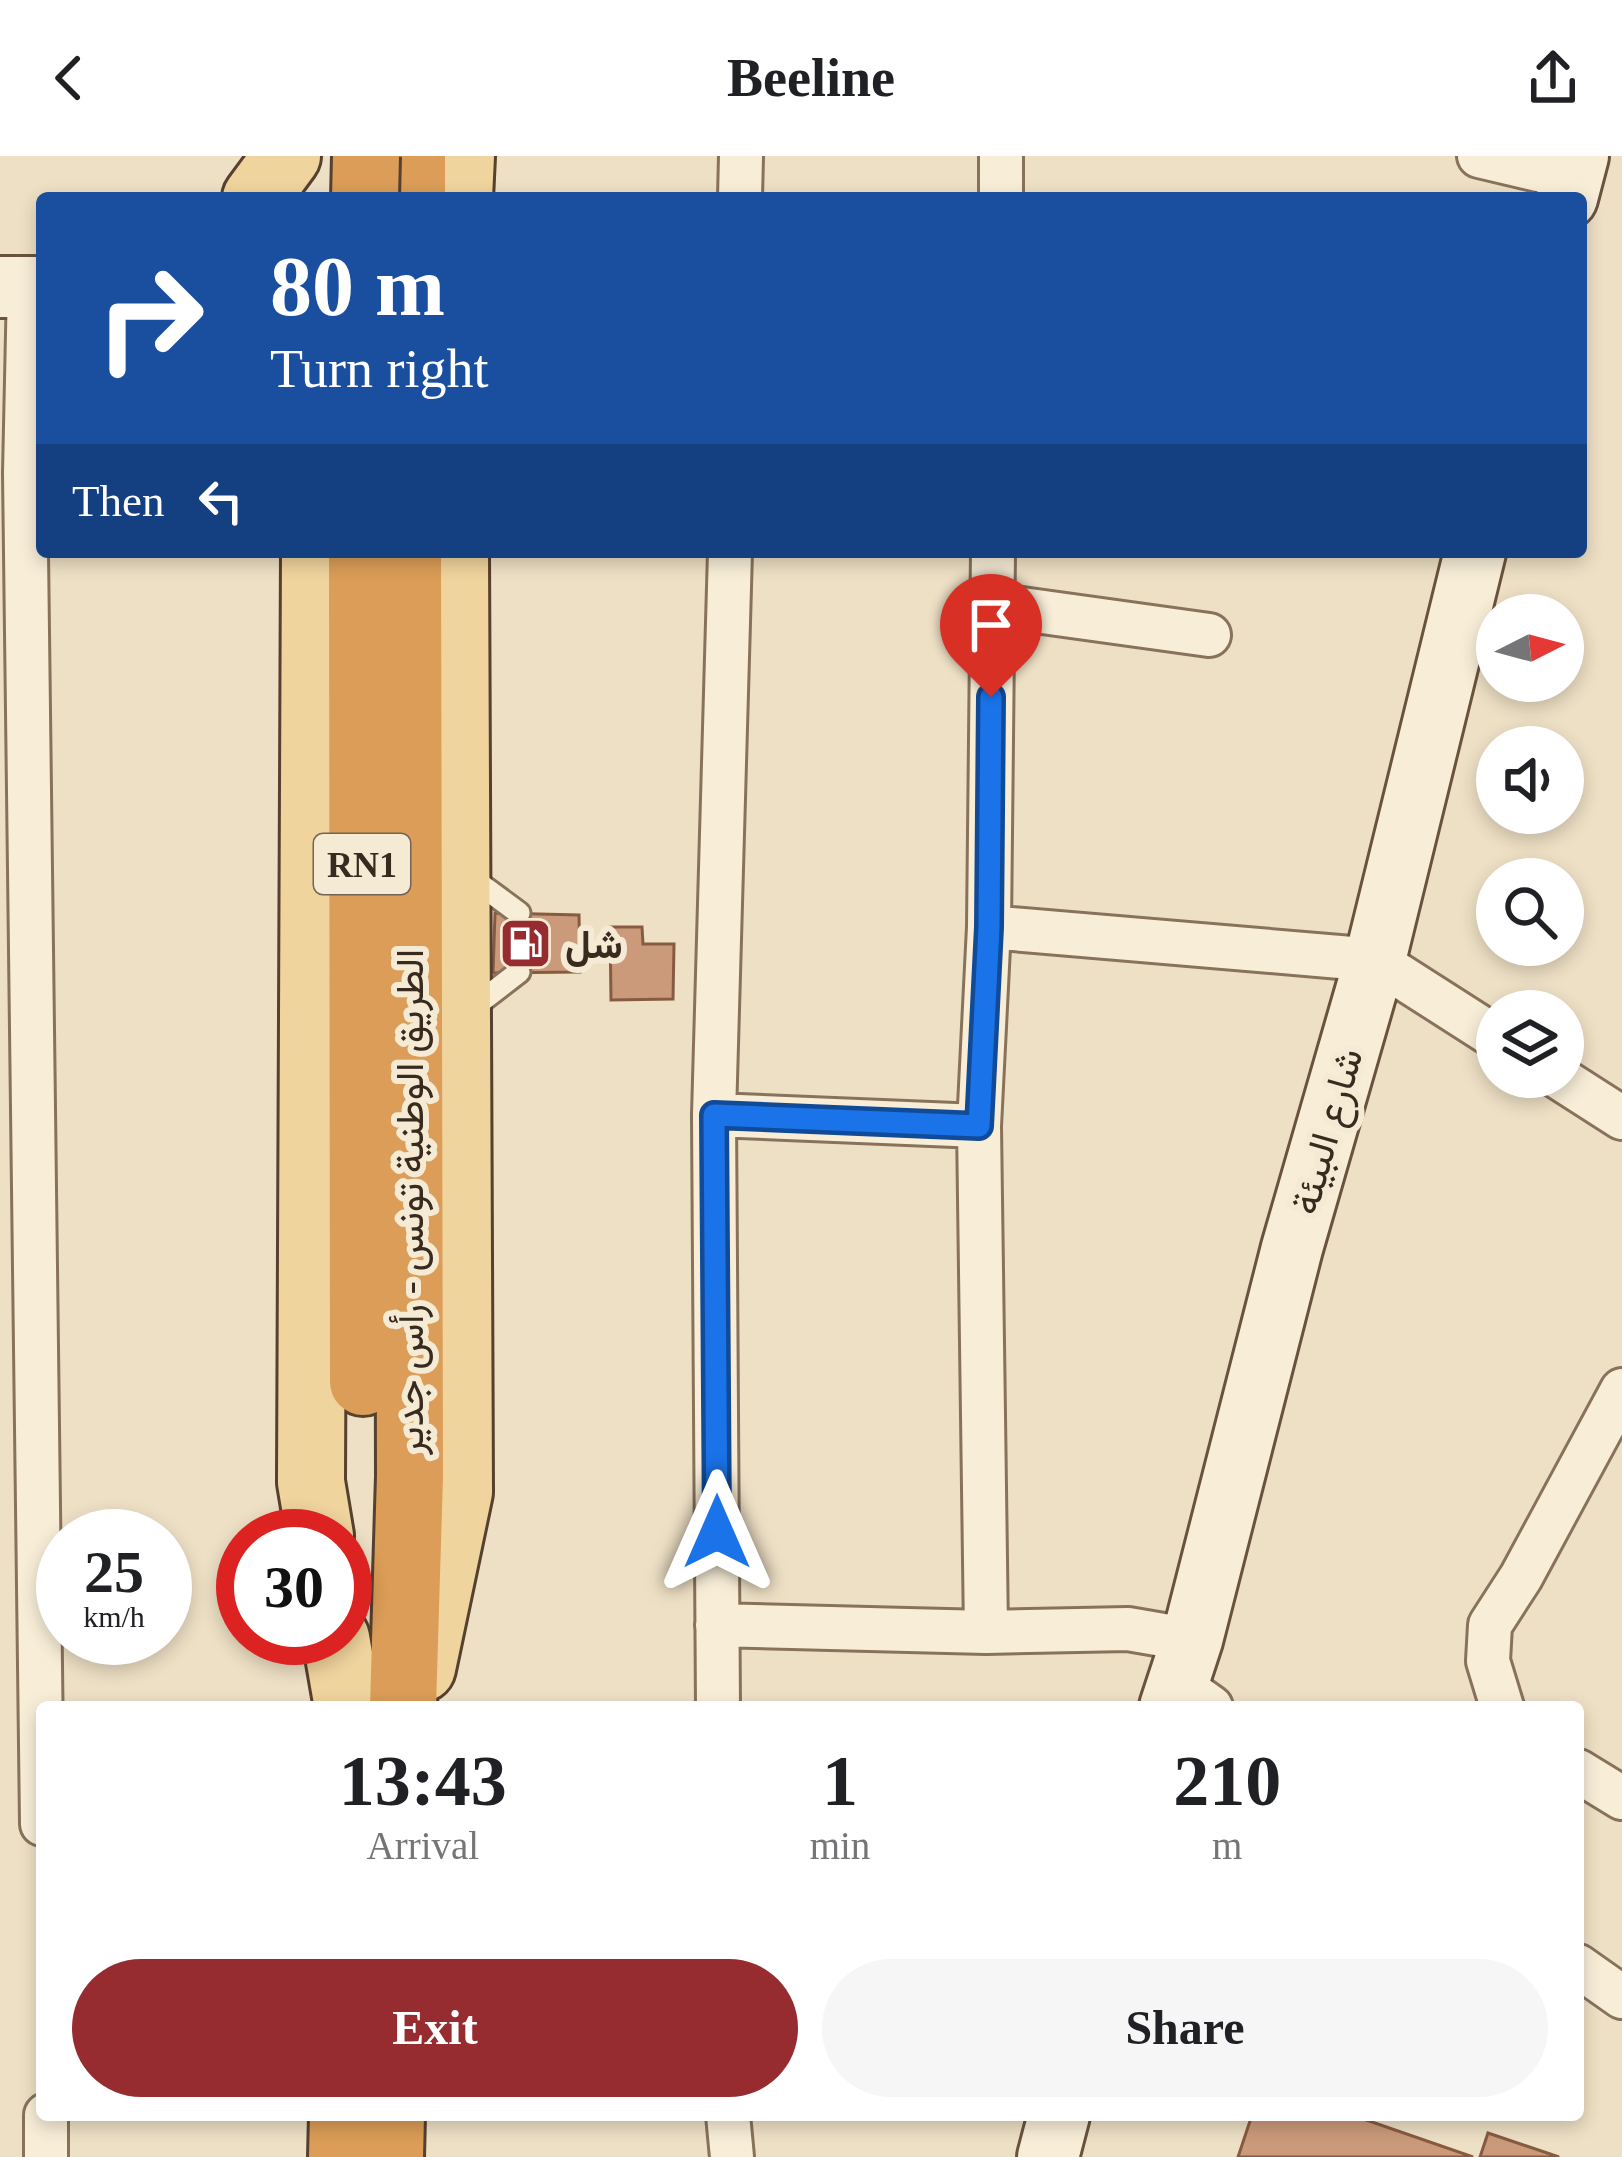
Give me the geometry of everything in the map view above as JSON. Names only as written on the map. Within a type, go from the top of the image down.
[{"type":"highway","points":[[365,192],[366,156]]},
{"type":"highway","points":[[409,192],[412,156]]},
{"type":"highway","name":"الطريق الوطنية تونس - رأس جدير","points":[[362,558],[385,1175],[410,1476],[403,1701]]},
{"type":"highway","name":"الطريق الوطنية تونس - رأس جدير","points":[[359,1701],[364,1483],[385,1175],[408,558]]},
{"type":"highway","points":[[342,2157],[344,2121]]},
{"type":"highway","points":[[390,2157],[391,2121]]},
{"type":"main road","points":[[260,192],[287,156]]},
{"type":"main road","points":[[318,192],[319,156]]},
{"type":"main road","points":[[459,192],[461,156]]},
{"type":"main road","points":[[315,558],[310,1482],[315,1509]]},
{"type":"main road","points":[[415,1701],[459,1492],[455,558]]},
{"type":"main road","name":"شارع البيئة","points":[[1187,1684],[1292,1248],[1375,960],[1473,558]]},
{"type":"main road","points":[[341,1665],[347,1701]]},
{"type":"main road","points":[[1048,2157],[1057,2121]]},
{"type":"street","points":[[740,192],[741,156]]},
{"type":"street","points":[[1000,192],[1001,156]]},
{"type":"street","points":[[1479,156],[1573,177]]},
{"type":"street","points":[[24,287],[40,1701]]},
{"type":"street","points":[[718,1701],[714,1115],[730,558]]},
{"type":"street","points":[[986,1632],[979,1126],[989,927],[993,558]]},
{"type":"street","points":[[992,604],[1209,635]]},
{"type":"street","points":[[989,927],[1375,960],[1476,1025]]},
{"type":"street","points":[[1584,1094],[1622,1118]]},
{"type":"street","points":[[714,1115],[979,1126]]},
{"type":"street","points":[[1500,1701],[1488,1661],[1490,1625],[1622,1390]]},
{"type":"street","points":[[718,1624],[986,1632],[1128,1629],[1187,1684]]},
{"type":"street","points":[[1584,1775],[1622,1798]]},
{"type":"street","points":[[1584,1970],[1622,1997]]},
{"type":"street","points":[[46,2121],[46,2157]]},
{"type":"street","points":[[729,2121],[732,2157]]},
{"type":"lane","points":[[457,867],[519,913]]},
{"type":"lane","points":[[457,1020],[519,972]]},
{"type":"building","points":[[495,913],[579,915],[580,972],[493,973]]},
{"type":"building","points":[[610,927],[642,927],[643,944],[674,944],[673,999],[611,1000]]},
{"type":"building","points":[[1250,2121],[1369,2121],[1473,2157],[1238,2157]]},
{"type":"building","points":[[1488,2133],[1559,2157],[1480,2157]]},
{"type":"place","name":"شل","points":[[526,944]]},
{"type":"route","points":[[717,1532],[714,1115],[979,1126],[989,927],[991,697]]}]
